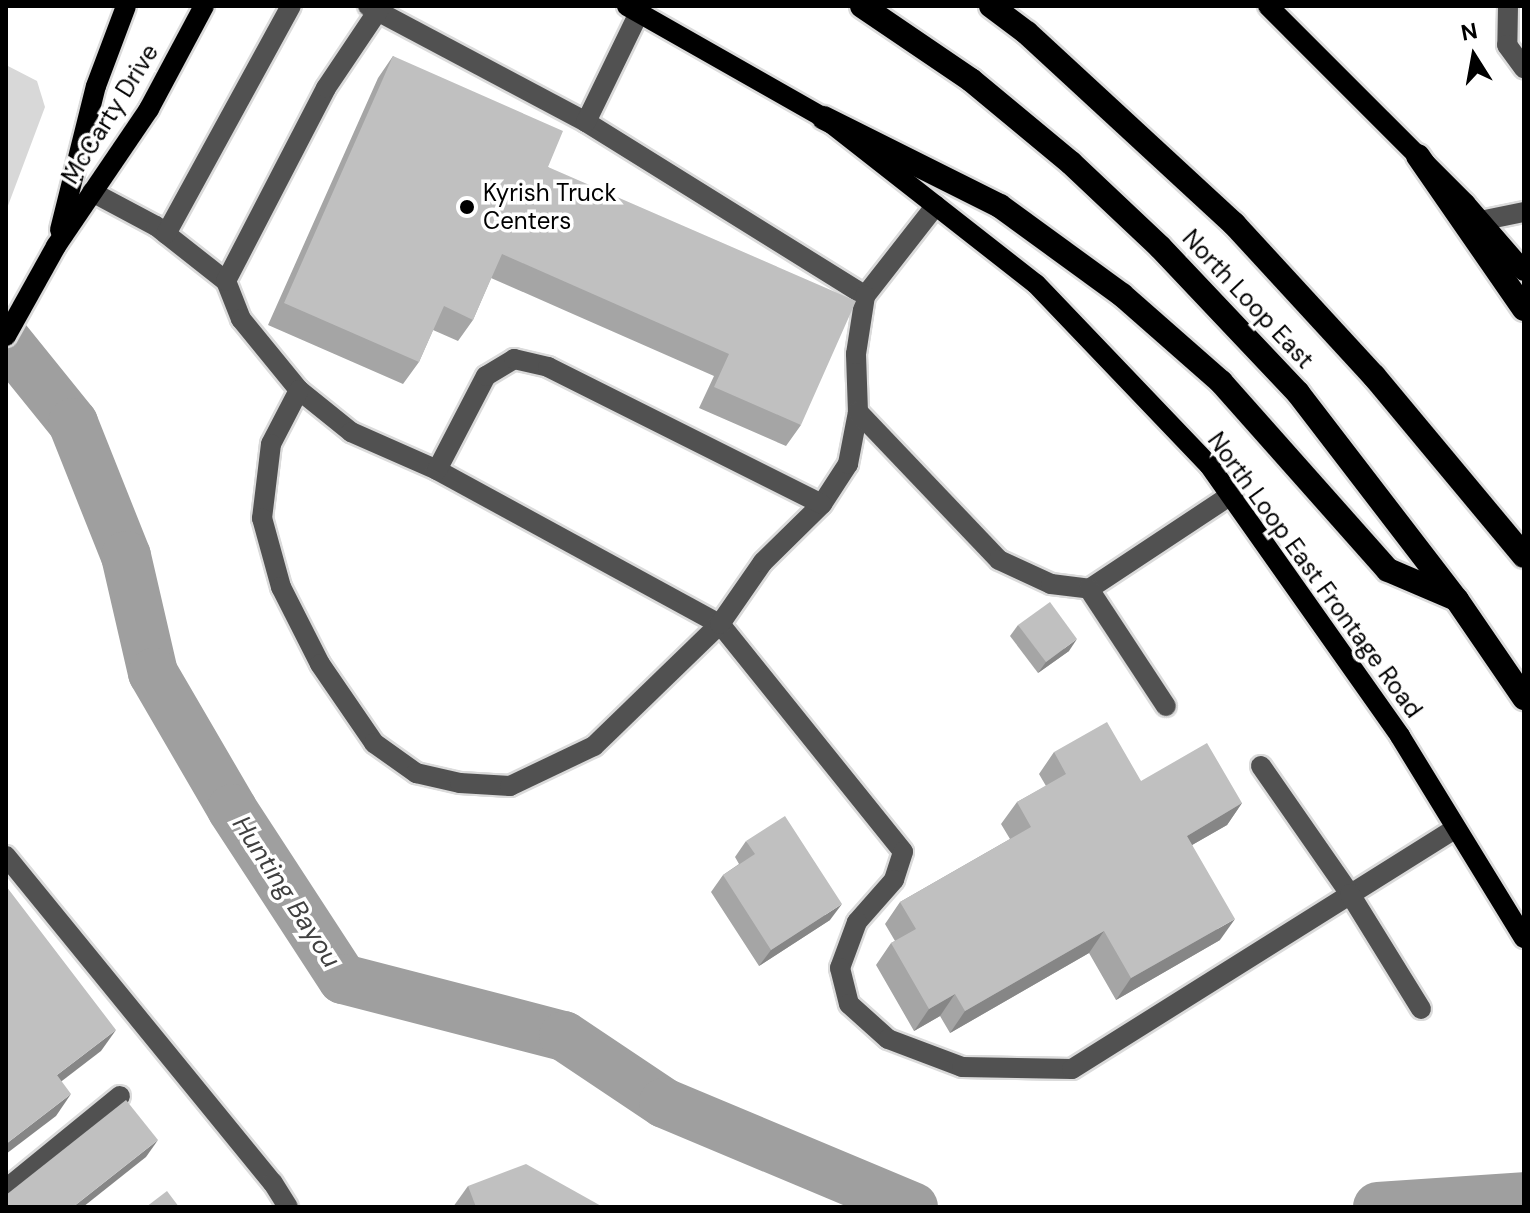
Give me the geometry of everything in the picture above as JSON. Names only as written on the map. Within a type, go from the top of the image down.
[{"type":"highway","name":"North Loop East","points":[[862,6],[971,80],[1071,163],[1160,247],[1298,393],[1457,600],[1524,698]]},
{"type":"highway","name":"North Loop East","points":[[991,6],[1027,33],[1234,224],[1374,376],[1524,556]]},
{"type":"highway","points":[[824,118],[1000,206],[1122,295],[1221,382],[1388,570],[1457,600]]},
{"type":"highway","points":[[1418,156],[1524,309]]},
{"type":"main road","name":"McCarty Drive","points":[[56,246],[96,86],[125,6]]},
{"type":"main road","name":"McCarty Drive","points":[[6,336],[56,246],[149,109],[204,6]]},
{"type":"main road","points":[[1268,6],[1418,156],[1524,271]]},
{"type":"main road","name":"North Loop East Frontage Road","points":[[633,9],[824,118],[1036,284],[1209,465],[1400,736],[1524,938]]},
{"type":"lane","points":[[166,234],[291,6]]},
{"type":"lane","points":[[1508,6],[1507,45],[1524,68]]},
{"type":"lane","points":[[226,281],[326,88],[375,8],[586,122],[865,296]]},
{"type":"lane","points":[[586,122],[633,9]]},
{"type":"lane","points":[[92,192],[166,234],[226,281],[241,319],[299,390],[351,432],[437,470],[720,624],[903,852],[894,880],[857,922],[840,968],[849,1004],[888,1039],[962,1067],[1072,1069],[1456,828]]},
{"type":"lane","points":[[299,390],[271,444],[262,518],[281,587],[320,664],[374,743],[416,773],[460,783],[510,786],[594,746],[720,624],[763,562],[822,504],[848,464],[858,412],[856,354],[865,296],[936,205]]},
{"type":"lane","points":[[1480,221],[1524,212]]},
{"type":"lane","points":[[437,470],[486,376],[514,359],[548,367],[822,504]]},
{"type":"lane","points":[[858,412],[999,560],[1051,584],[1089,589],[1231,495]]},
{"type":"lane","points":[[1089,589],[1166,706]]},
{"type":"lane","points":[[1261,766],[1350,894],[1421,1009]]},
{"type":"lane","points":[[6,856],[273,1183],[288,1207]]},
{"type":"lane","points":[[6,1189],[120,1096]]},
{"type":"shaded area","points":[[6,65],[37,81],[45,107],[6,211]]},
{"type":"building","points":[[393,56],[563,131],[548,167],[856,301],[801,425],[714,387],[729,354],[502,254],[473,320],[444,306],[419,362],[284,303]]},
{"type":"building","points":[[1050,602],[1077,639],[1046,662],[1018,625]]},
{"type":"building","points":[[1107,722],[1141,781],[1207,743],[1242,803],[1187,836],[1235,919],[1131,978],[1104,931],[965,1011],[955,994],[929,1009],[891,943],[916,929],[900,902],[1031,827],[1017,802],[1066,774],[1054,752]]},
{"type":"building","points":[[785,816],[842,904],[771,950],[723,875],[755,854],[746,841]]},
{"type":"building","points":[[6,886],[116,1030],[57,1075],[71,1094],[6,1144]]},
{"type":"building","points":[[126,1100],[158,1140],[73,1207],[6,1207],[6,1195]]},
{"type":"building","points":[[526,1164],[603,1207],[476,1207],[468,1186]]},
{"type":"building","points":[[167,1191],[179,1207],[146,1207]]},
{"type":"waterway","name":"Hunting Bayou","points":[[6,340],[73,423],[126,556],[153,673],[232,809],[343,979],[564,1036],[664,1103],[913,1207]]},
{"type":"waterway","name":"Hunting Bayou","points":[[1378,1207],[1524,1197]]},
{"type":"place","name":"Kyrish Truck Centers","points":[[467,207]]}]
